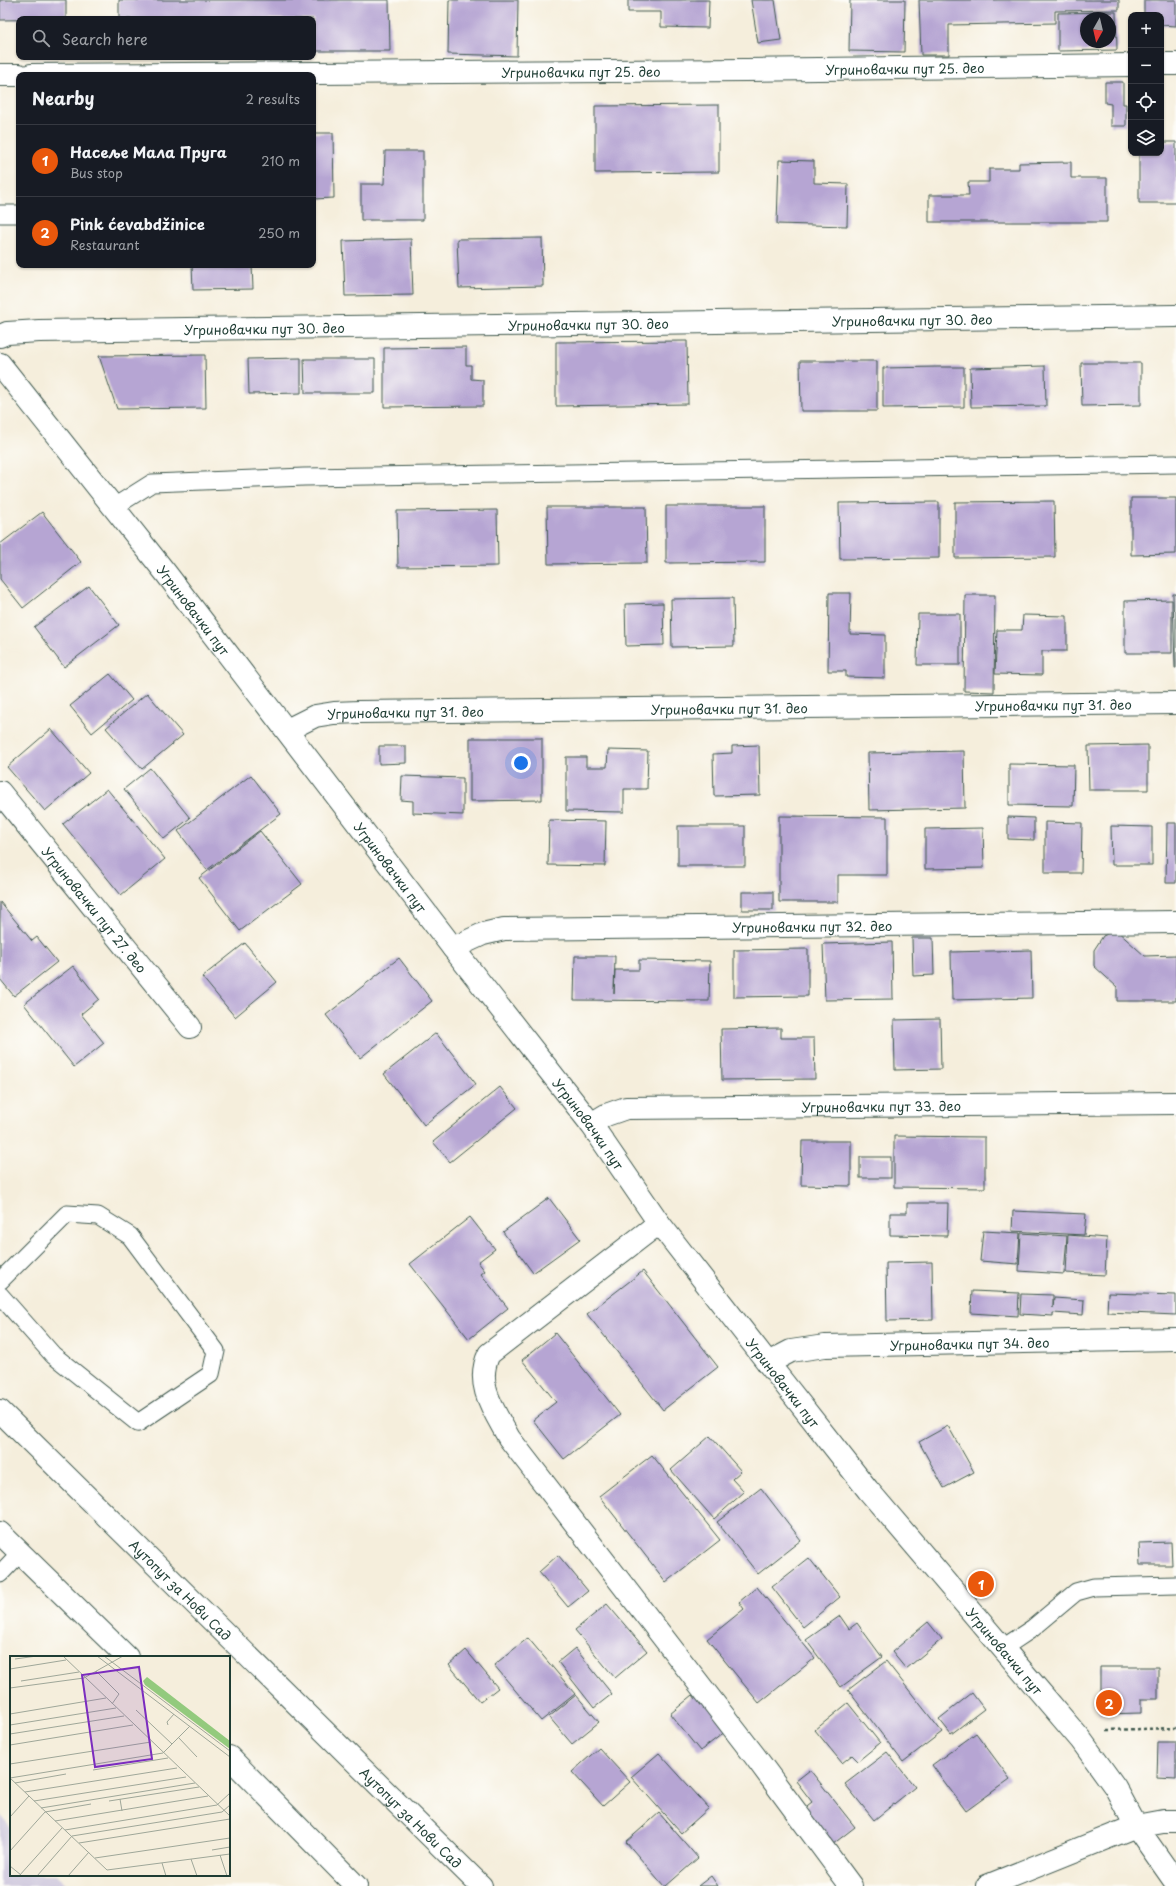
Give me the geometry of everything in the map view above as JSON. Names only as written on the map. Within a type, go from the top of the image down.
[{"type":"street","points":[[1164,64],[1176,64]]},
{"type":"street","name":"Угриновачки пут 25. део","points":[[316,73],[1128,65]]},
{"type":"street","points":[[0,75],[16,75]]},
{"type":"street","name":"Угриновачки пут 30. део","points":[[0,336],[6,333],[39,331],[1176,316]]},
{"type":"street","name":"Угриновачки пут","points":[[0,364],[114,507],[287,730],[452,948],[591,1124],[659,1223],[768,1363],[868,1490],[1081,1740],[1115,1787],[1136,1826],[1176,1883]]},
{"type":"street","name":"Угриновачки пут 31. део","points":[[287,730],[315,716],[359,712],[1176,703]]},
{"type":"street","name":"Угриновачки пут 27. део","points":[[0,792],[190,1027]]},
{"type":"street","name":"Угриновачки пут 32. део","points":[[452,948],[483,934],[504,929],[1176,922]]},
{"type":"street","name":"Угриновачки пут 33. део","points":[[591,1124],[606,1114],[626,1108],[1176,1103]]},
{"type":"street","points":[[659,1223],[489,1354],[483,1371],[487,1398],[510,1438],[754,1755],[851,1886]]},
{"type":"street","name":"Угриновачки пут 34. део","points":[[768,1363],[791,1351],[825,1346],[1176,1339]]},
{"type":"street","name":"Аутопут за Нови Сад","points":[[0,1411],[481,1886]]},
{"type":"street","points":[[0,1533],[125,1656]]},
{"type":"street","points":[[230,1758],[356,1886]]},
{"type":"street","points":[[987,1886],[1136,1826],[1163,1821],[1176,1821]]},
{"type":"lane","points":[[0,214],[16,214]]},
{"type":"lane","points":[[114,507],[152,483],[176,482],[304,477],[1176,464]]},
{"type":"lane","points":[[0,1281],[66,1214],[98,1216],[130,1236],[216,1351],[211,1374],[138,1423],[53,1355],[0,1295]]},
{"type":"lane","points":[[0,1574],[20,1553]]},
{"type":"lane","points":[[1003,1648],[1033,1628],[1076,1592],[1094,1587],[1176,1585]]},
{"type":"path","points":[[1081,1740],[1099,1731],[1176,1728]]},
{"type":"shaded area","points":[[0,1815],[10,1826],[10,1876],[58,1876],[67,1886],[0,1886]]},
{"type":"building","points":[[0,0],[66,0],[66,16],[16,16],[16,20],[0,20]]},
{"type":"building","points":[[119,0],[389,0],[390,51],[316,51],[316,16],[119,16]]},
{"type":"building","points":[[449,0],[518,0],[517,56],[448,54]]},
{"type":"building","points":[[628,0],[709,0],[708,28],[661,27],[661,12],[628,12]]},
{"type":"building","points":[[751,0],[775,0],[781,40],[758,43]]},
{"type":"building","points":[[850,0],[905,0],[904,52],[849,51]]},
{"type":"building","points":[[919,0],[1119,0],[1119,10],[1055,11],[1055,23],[949,25],[949,55],[921,55]]},
{"type":"building","points":[[1144,0],[1176,0],[1176,26],[1164,25],[1164,12],[1144,12]]},
{"type":"building","points":[[1116,12],[1117,50],[1058,51],[1058,13],[1080,13],[1080,48],[1116,48]]},
{"type":"building","points":[[1105,82],[1123,82],[1123,104],[1126,104],[1126,126],[1111,126],[1111,104],[1105,103]]},
{"type":"building","points":[[719,105],[719,172],[595,173],[595,106]]},
{"type":"building","points":[[316,133],[333,133],[334,198],[316,199]]},
{"type":"building","points":[[1164,142],[1176,142],[1176,203],[1139,203],[1139,156],[1164,156]]},
{"type":"building","points":[[385,151],[423,151],[423,220],[361,220],[361,184],[384,184]]},
{"type":"building","points":[[779,160],[814,161],[814,183],[848,184],[847,226],[777,224]]},
{"type":"building","points":[[1071,162],[1071,178],[1107,178],[1107,222],[929,222],[929,195],[969,195],[968,182],[989,182],[989,169],[1019,169],[1019,163]]},
{"type":"building","points":[[542,238],[543,286],[459,288],[457,239]]},
{"type":"building","points":[[411,239],[413,295],[345,296],[343,241]]},
{"type":"building","points":[[192,268],[252,268],[253,289],[193,290]]},
{"type":"building","points":[[687,341],[688,404],[556,406],[556,342]]},
{"type":"building","points":[[466,347],[466,365],[471,365],[471,379],[483,380],[483,406],[384,407],[384,348]]},
{"type":"building","points":[[205,355],[206,408],[117,409],[99,356]]},
{"type":"building","points":[[301,358],[301,393],[249,394],[248,359]]},
{"type":"building","points":[[304,359],[375,359],[375,393],[305,393]]},
{"type":"building","points":[[800,361],[877,361],[877,411],[801,411]]},
{"type":"building","points":[[1081,363],[1141,363],[1141,405],[1082,406]]},
{"type":"building","points":[[1045,366],[1046,406],[971,407],[970,368]]},
{"type":"building","points":[[964,367],[964,407],[883,408],[883,368]]},
{"type":"building","points":[[1131,498],[1176,498],[1176,554],[1131,555]]},
{"type":"building","points":[[1054,501],[1055,557],[955,558],[955,502]]},
{"type":"building","points":[[939,502],[939,558],[840,559],[839,503]]},
{"type":"building","points":[[666,506],[765,506],[765,562],[666,563]]},
{"type":"building","points":[[547,507],[646,507],[647,563],[548,564]]},
{"type":"building","points":[[497,510],[498,566],[398,567],[397,511]]},
{"type":"building","points":[[42,512],[81,562],[23,608],[0,579],[0,544]]},
{"type":"building","points":[[89,586],[119,625],[64,667],[34,627]]},
{"type":"building","points":[[829,593],[851,593],[850,634],[885,635],[885,678],[846,677],[846,671],[828,671]]},
{"type":"building","points":[[1173,594],[1176,594],[1176,668],[1175,668]]},
{"type":"building","points":[[965,595],[995,595],[994,692],[964,691]]},
{"type":"building","points":[[733,598],[734,646],[672,647],[671,599]]},
{"type":"building","points":[[1172,600],[1172,653],[1125,653],[1125,601]]},
{"type":"building","points":[[663,603],[664,645],[626,646],[625,604]]},
{"type":"building","points":[[918,614],[960,614],[960,665],[917,665]]},
{"type":"building","points":[[1023,615],[1067,616],[1067,651],[1042,651],[1042,675],[995,674],[997,630],[1022,630]]},
{"type":"building","points":[[110,674],[132,700],[92,733],[70,706]]},
{"type":"building","points":[[147,693],[183,735],[142,769],[106,728]]},
{"type":"building","points":[[51,729],[89,773],[45,811],[7,767]]},
{"type":"building","points":[[470,738],[542,738],[542,800],[470,801]]},
{"type":"building","points":[[759,745],[760,795],[714,796],[713,754],[732,753],[732,746]]},
{"type":"building","points":[[1148,745],[1148,790],[1089,790],[1088,746]]},
{"type":"building","points":[[379,746],[406,746],[406,763],[379,764]]},
{"type":"building","points":[[608,750],[648,751],[647,789],[624,789],[624,812],[566,811],[566,757],[586,757],[586,767],[607,767]]},
{"type":"building","points":[[964,751],[965,808],[869,810],[868,753]]},
{"type":"building","points":[[1009,764],[1074,765],[1073,806],[1009,805]]},
{"type":"building","points":[[150,768],[190,818],[164,839],[124,789]]},
{"type":"building","points":[[251,775],[281,814],[207,870],[178,831]]},
{"type":"building","points":[[402,776],[463,778],[463,815],[413,813],[413,801],[401,800]]},
{"type":"building","points":[[107,789],[165,859],[121,895],[63,824]]},
{"type":"building","points":[[779,816],[887,817],[887,875],[838,875],[838,902],[779,902]]},
{"type":"building","points":[[1008,817],[1034,818],[1034,840],[1008,839]]},
{"type":"building","points":[[549,820],[606,821],[605,866],[548,865]]},
{"type":"building","points":[[1045,822],[1082,823],[1081,873],[1045,873]]},
{"type":"building","points":[[1167,823],[1176,823],[1176,883],[1166,883]]},
{"type":"building","points":[[678,826],[745,826],[745,866],[678,866]]},
{"type":"building","points":[[1111,826],[1152,827],[1152,865],[1112,865]]},
{"type":"building","points":[[983,828],[984,868],[925,869],[925,829]]},
{"type":"building","points":[[260,831],[302,884],[240,931],[199,878]]},
{"type":"building","points":[[742,892],[773,892],[773,910],[742,910]]},
{"type":"building","points":[[0,902],[32,941],[37,937],[57,962],[14,996],[0,979]]},
{"type":"building","points":[[1116,930],[1145,956],[1176,955],[1176,1001],[1117,1001],[1117,987],[1094,966],[1094,950],[1103,936]]},
{"type":"building","points":[[912,938],[933,938],[934,975],[913,976]]},
{"type":"building","points":[[892,942],[893,999],[825,1000],[823,944]]},
{"type":"building","points":[[245,943],[277,982],[235,1017],[202,977]]},
{"type":"building","points":[[808,949],[808,996],[734,997],[734,950]]},
{"type":"building","points":[[1031,950],[1032,998],[952,1000],[951,952]]},
{"type":"building","points":[[575,956],[615,956],[614,994],[615,970],[639,970],[639,960],[710,961],[709,1001],[574,1000]]},
{"type":"building","points":[[399,958],[432,1001],[360,1058],[326,1015]]},
{"type":"building","points":[[73,966],[99,999],[81,1014],[104,1043],[74,1067],[24,1004]]},
{"type":"building","points":[[940,1019],[941,1069],[895,1070],[894,1020]]},
{"type":"building","points":[[781,1028],[781,1038],[814,1038],[815,1079],[722,1080],[721,1029]]},
{"type":"building","points":[[436,1033],[476,1084],[424,1125],[384,1074]]},
{"type":"building","points":[[500,1087],[517,1108],[450,1162],[433,1142]]},
{"type":"building","points":[[894,1136],[985,1137],[985,1188],[894,1187]]},
{"type":"building","points":[[802,1141],[851,1141],[851,1186],[801,1185]]},
{"type":"building","points":[[860,1157],[891,1157],[891,1178],[860,1178]]},
{"type":"building","points":[[549,1198],[580,1239],[533,1273],[503,1232]]},
{"type":"building","points":[[907,1203],[948,1203],[947,1236],[890,1235],[890,1213],[907,1213]]},
{"type":"building","points":[[1013,1211],[1086,1214],[1084,1235],[1012,1231]]},
{"type":"building","points":[[470,1217],[495,1249],[478,1262],[485,1271],[481,1274],[508,1308],[469,1339],[410,1264]]},
{"type":"building","points":[[983,1231],[1020,1233],[1018,1264],[980,1261]]},
{"type":"building","points":[[1021,1233],[1067,1236],[1064,1274],[1019,1271]]},
{"type":"building","points":[[1068,1235],[1107,1238],[1105,1275],[1066,1273]]},
{"type":"building","points":[[932,1262],[933,1320],[887,1321],[886,1263]]},
{"type":"building","points":[[643,1271],[718,1367],[663,1410],[587,1314]]},
{"type":"building","points":[[972,1291],[1019,1293],[1018,1316],[971,1313]]},
{"type":"building","points":[[1108,1293],[1176,1295],[1176,1315],[1107,1312]]},
{"type":"building","points":[[1021,1294],[1053,1295],[1053,1308],[1054,1298],[1084,1300],[1083,1315],[1053,1313],[1053,1316],[1020,1314]]},
{"type":"building","points":[[555,1333],[620,1415],[564,1459],[533,1420],[556,1402],[522,1360]]},
{"type":"building","points":[[948,1426],[974,1472],[944,1488],[919,1442]]},
{"type":"building","points":[[710,1436],[741,1471],[732,1479],[744,1492],[714,1519],[671,1470]]},
{"type":"building","points":[[652,1455],[720,1540],[666,1582],[599,1496]]},
{"type":"building","points":[[761,1488],[801,1540],[758,1574],[717,1522]]},
{"type":"building","points":[[1171,1542],[1172,1565],[1140,1565],[1139,1543]]},
{"type":"building","points":[[558,1555],[588,1591],[568,1607],[539,1572]]},
{"type":"building","points":[[809,1558],[840,1597],[803,1627],[772,1587]]},
{"type":"building","points":[[757,1587],[815,1658],[759,1703],[707,1639],[744,1609],[739,1602]]},
{"type":"building","points":[[607,1604],[647,1651],[615,1678],[575,1630]]},
{"type":"building","points":[[840,1616],[849,1629],[857,1623],[882,1657],[841,1687],[806,1640]]},
{"type":"building","points":[[928,1622],[942,1639],[906,1669],[892,1652]]},
{"type":"building","points":[[528,1638],[575,1694],[541,1721],[494,1665]]},
{"type":"building","points":[[575,1648],[612,1694],[594,1708],[558,1662]]},
{"type":"building","points":[[466,1650],[498,1688],[480,1702],[449,1665]]},
{"type":"building","points":[[886,1661],[942,1732],[903,1762],[848,1690]]},
{"type":"building","points":[[1100,1667],[1158,1667],[1158,1699],[1141,1699],[1141,1713],[1100,1714]]},
{"type":"building","points":[[699,1690],[730,1728],[700,1751],[670,1714]]},
{"type":"building","points":[[972,1693],[984,1709],[951,1734],[939,1719]]},
{"type":"building","points":[[576,1695],[599,1722],[572,1744],[549,1717]]},
{"type":"building","points":[[848,1703],[880,1743],[858,1761],[852,1755],[842,1763],[815,1730]]},
{"type":"building","points":[[976,1733],[1010,1779],[966,1811],[932,1765]]},
{"type":"building","points":[[1158,1742],[1176,1742],[1176,1779],[1157,1778]]},
{"type":"building","points":[[599,1748],[630,1782],[603,1806],[572,1772]]},
{"type":"building","points":[[887,1752],[915,1787],[874,1820],[845,1784]]},
{"type":"building","points":[[659,1753],[709,1808],[681,1833],[631,1777]]},
{"type":"building","points":[[810,1770],[855,1827],[828,1848],[799,1812],[812,1802],[796,1781]]},
{"type":"building","points":[[659,1813],[698,1858],[666,1886],[664,1886],[626,1842]]},
{"type":"building","points":[[711,1876],[718,1886],[698,1886]]},
{"type":"place","name":"Насеље Мала Пруга","points":[[981,1584]]},
{"type":"place","name":"Pink ćevabdžinice","points":[[1109,1703]]}]
